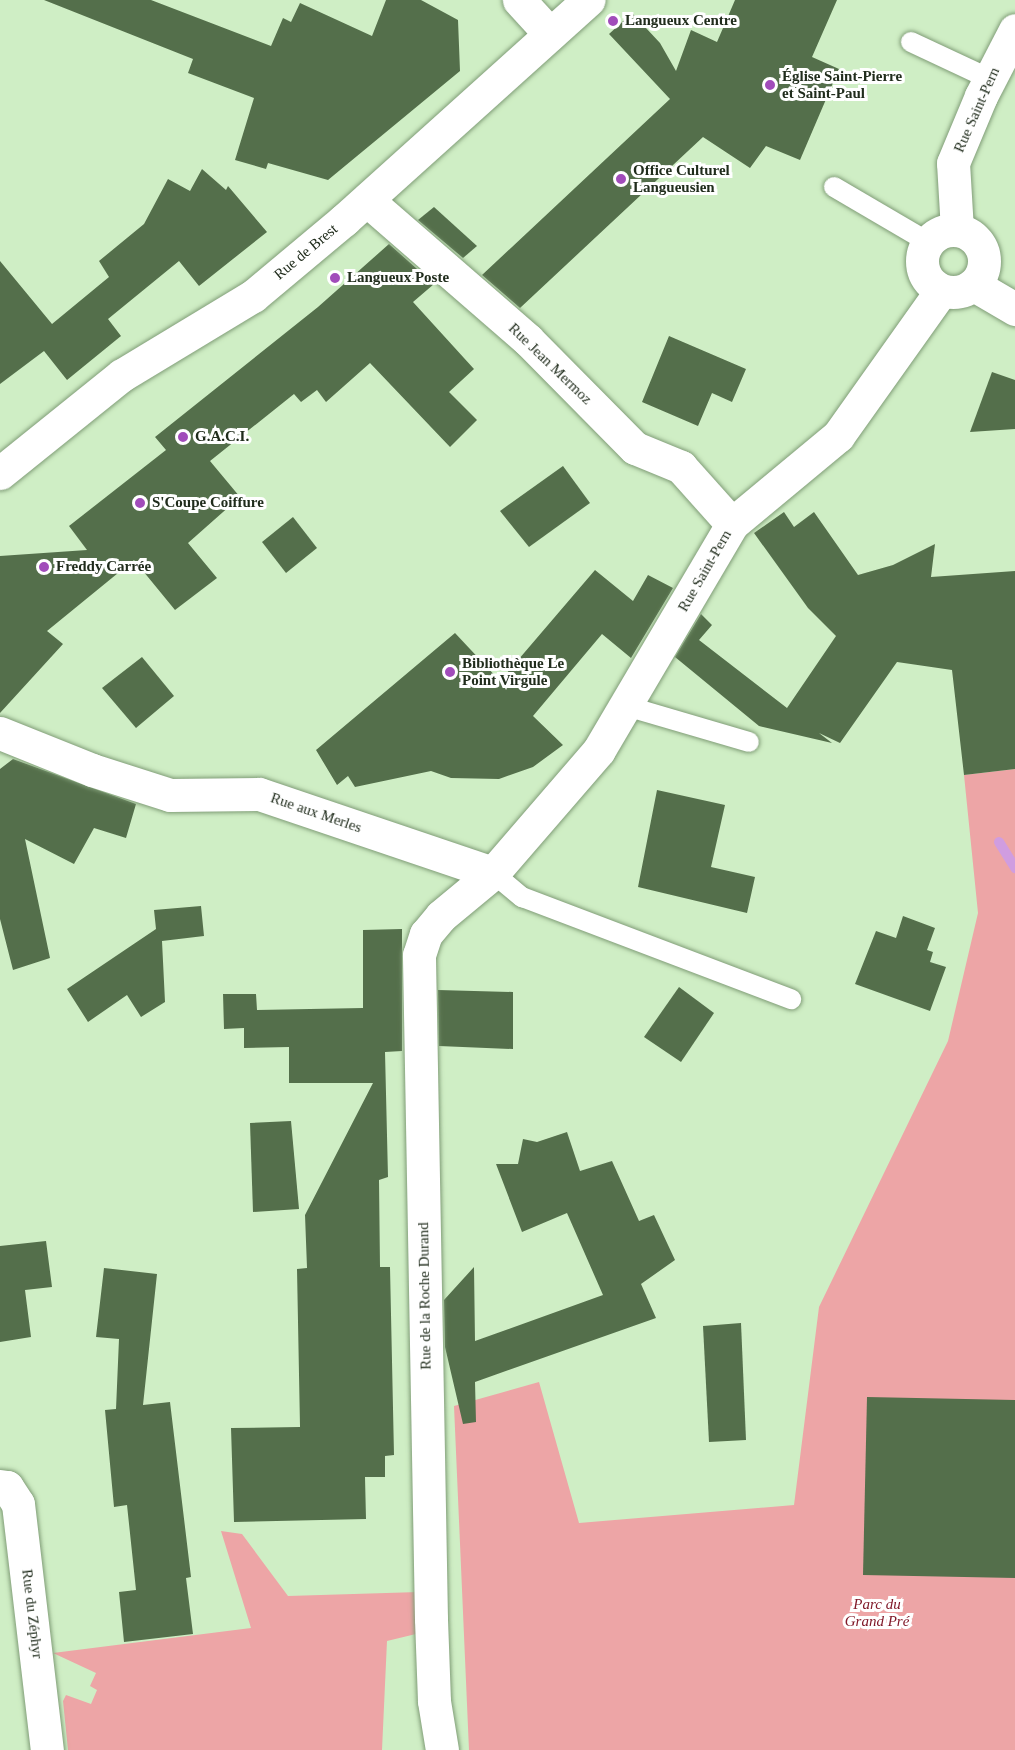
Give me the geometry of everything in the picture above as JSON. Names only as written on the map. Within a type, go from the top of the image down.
[{"type":"street","points":[[519,0],[550,34]]},
{"type":"street","name":"Rue de Brest","points":[[0,472],[122,375],[253,296],[367,200],[588,0]]},
{"type":"street","name":"Rue Saint-Pern","points":[[943,236],[953,163],[990,79],[1015,30]]},
{"type":"street","name":"Rue Jean Mermoz","points":[[367,200],[528,340],[635,448],[681,467],[732,524]]},
{"type":"street","points":[[943,236],[975,238],[982,247],[984,268],[974,285],[956,293],[941,291],[923,271],[923,253],[943,236]]},
{"type":"street","points":[[974,285],[1015,309]]},
{"type":"street","name":"Rue Saint-Pern","points":[[493,873],[576,781],[626,706],[732,524],[838,436],[941,291]]},
{"type":"street","name":"Rue aux Merles","points":[[0,733],[92,770],[170,795],[259,794],[493,873]]},
{"type":"street","name":"Rue de la Roche Durand","points":[[442,1750],[434,1701],[431,1619],[419,955],[426,934],[441,916],[493,873]]},
{"type":"street","name":"Rue du Zéphyr","points":[[0,1486],[7,1487],[18,1504],[47,1750]]},
{"type":"lane","points":[[910,42],[990,79]]},
{"type":"lane","points":[[834,187],[943,236]]},
{"type":"lane","points":[[626,706],[749,742]]},
{"type":"lane","points":[[493,873],[522,897],[792,999]]},
{"type":"green space","name":"Parc du Grand Pré","points":[[1015,769],[1015,1750],[469,1750],[454,1406],[539,1382],[579,1523],[794,1505],[819,1307],[948,1041],[978,913],[964,775]]},
{"type":"green space","points":[[221,1531],[242,1534],[288,1596],[419,1592],[420,1633],[387,1641],[382,1750],[68,1750],[63,1701],[66,1695],[91,1704],[97,1690],[90,1686],[96,1673],[53,1653],[251,1628]]},
{"type":"building","points":[[44,0],[151,0],[271,46],[283,18],[291,22],[300,3],[372,36],[386,0],[421,0],[458,20],[460,71],[328,180],[268,163],[266,169],[235,160],[254,98],[188,73],[193,59]]},
{"type":"building","points":[[735,0],[837,0],[812,57],[839,69],[800,160],[766,146],[750,168],[703,137],[520,308],[482,275],[670,99],[609,34],[632,13],[660,43],[676,71],[691,30],[717,42]]},
{"type":"building","points":[[202,169],[226,190],[228,186],[267,232],[199,286],[179,261],[108,319],[121,336],[67,380],[44,351],[0,384],[0,261],[52,324],[109,277],[99,261],[144,224],[168,179],[190,191]]},
{"type":"building","points":[[434,207],[477,246],[463,258],[418,220]]},
{"type":"building","points":[[389,244],[434,284],[413,302],[474,369],[449,392],[477,420],[450,447],[370,363],[326,402],[317,390],[301,402],[294,394],[210,461],[240,497],[188,543],[217,578],[175,610],[134,560],[47,631],[63,644],[0,713],[0,556],[87,550],[69,526],[166,450],[155,437],[318,307]]},
{"type":"building","points":[[669,336],[746,369],[732,402],[712,393],[698,426],[642,402]]},
{"type":"building","points":[[992,372],[1015,380],[1015,429],[970,432]]},
{"type":"building","points":[[563,466],[590,503],[529,547],[500,511]]},
{"type":"building","points":[[784,512],[794,527],[814,512],[858,575],[893,565],[935,544],[931,577],[1015,571],[1015,769],[964,775],[952,670],[897,662],[840,743],[819,733],[832,743],[759,726],[675,657],[701,614],[712,625],[699,640],[787,708],[836,636],[808,608],[754,533]]},
{"type":"building","points":[[293,517],[317,548],[286,573],[262,542]]},
{"type":"building","name":"Bibliothèque Le Point Virgule","points":[[595,570],[633,601],[648,575],[673,588],[631,658],[602,634],[533,716],[563,745],[533,767],[499,779],[451,778],[431,771],[355,787],[348,776],[337,785],[316,750],[455,633],[500,681]]},
{"type":"building","points":[[142,657],[174,696],[136,728],[102,688]]},
{"type":"building","points":[[13,759],[136,804],[126,838],[94,828],[74,864],[25,839],[50,958],[13,970],[0,919],[0,769]]},
{"type":"building","points":[[657,790],[725,805],[711,867],[755,877],[747,913],[638,887]]},
{"type":"building","points":[[201,906],[204,936],[162,941],[165,1002],[141,1017],[127,995],[88,1022],[67,989],[156,929],[154,910]]},
{"type":"building","points":[[903,916],[935,928],[927,950],[933,952],[930,962],[946,967],[930,1011],[855,984],[876,931],[896,938]]},
{"type":"building","points":[[402,929],[402,1051],[385,1052],[388,1177],[379,1180],[380,1267],[390,1267],[394,1455],[385,1456],[385,1477],[365,1477],[366,1519],[234,1522],[231,1428],[300,1427],[297,1269],[307,1268],[305,1215],[373,1083],[289,1083],[289,1047],[244,1048],[244,1028],[224,1029],[223,994],[256,994],[257,1010],[363,1008],[363,930]]},
{"type":"building","points":[[679,987],[714,1013],[681,1062],[644,1037]]},
{"type":"building","points":[[438,990],[513,992],[513,1049],[439,1046]]},
{"type":"building","points":[[291,1121],[299,1209],[253,1212],[250,1123]]},
{"type":"building","points":[[567,1132],[580,1171],[612,1161],[639,1221],[654,1215],[675,1260],[641,1284],[656,1318],[475,1382],[476,1422],[463,1424],[445,1347],[444,1300],[474,1267],[475,1341],[603,1295],[567,1213],[522,1232],[496,1164],[518,1164],[523,1139],[537,1142]]},
{"type":"building","points":[[46,1241],[52,1287],[25,1290],[31,1337],[0,1342],[0,1246]]},
{"type":"building","points":[[104,1268],[157,1274],[143,1405],[170,1402],[191,1577],[186,1578],[193,1634],[124,1642],[119,1592],[136,1590],[127,1505],[114,1507],[105,1410],[116,1409],[119,1339],[96,1337]]},
{"type":"building","points":[[741,1323],[746,1440],[709,1442],[703,1326]]},
{"type":"building","points":[[867,1397],[1015,1400],[1015,1578],[863,1575]]},
{"type":"waterway","points":[[999,842],[1015,868]]},
{"type":"place","name":"Langueux Centre","points":[[613,21]]},
{"type":"place","name":"Église Saint-Pierre et Saint-Paul","points":[[770,85]]},
{"type":"place","name":"Office Culturel Langueusien","points":[[621,179]]},
{"type":"place","name":"Langueux Poste","points":[[335,278]]},
{"type":"place","name":"G.A.C.I.","points":[[183,437]]},
{"type":"place","name":"S'Coupe Coiffure","points":[[140,503]]},
{"type":"place","name":"Freddy Carrée","points":[[44,567]]},
{"type":"place","name":"Bibliothèque Le Point Virgule","points":[[450,672]]}]
